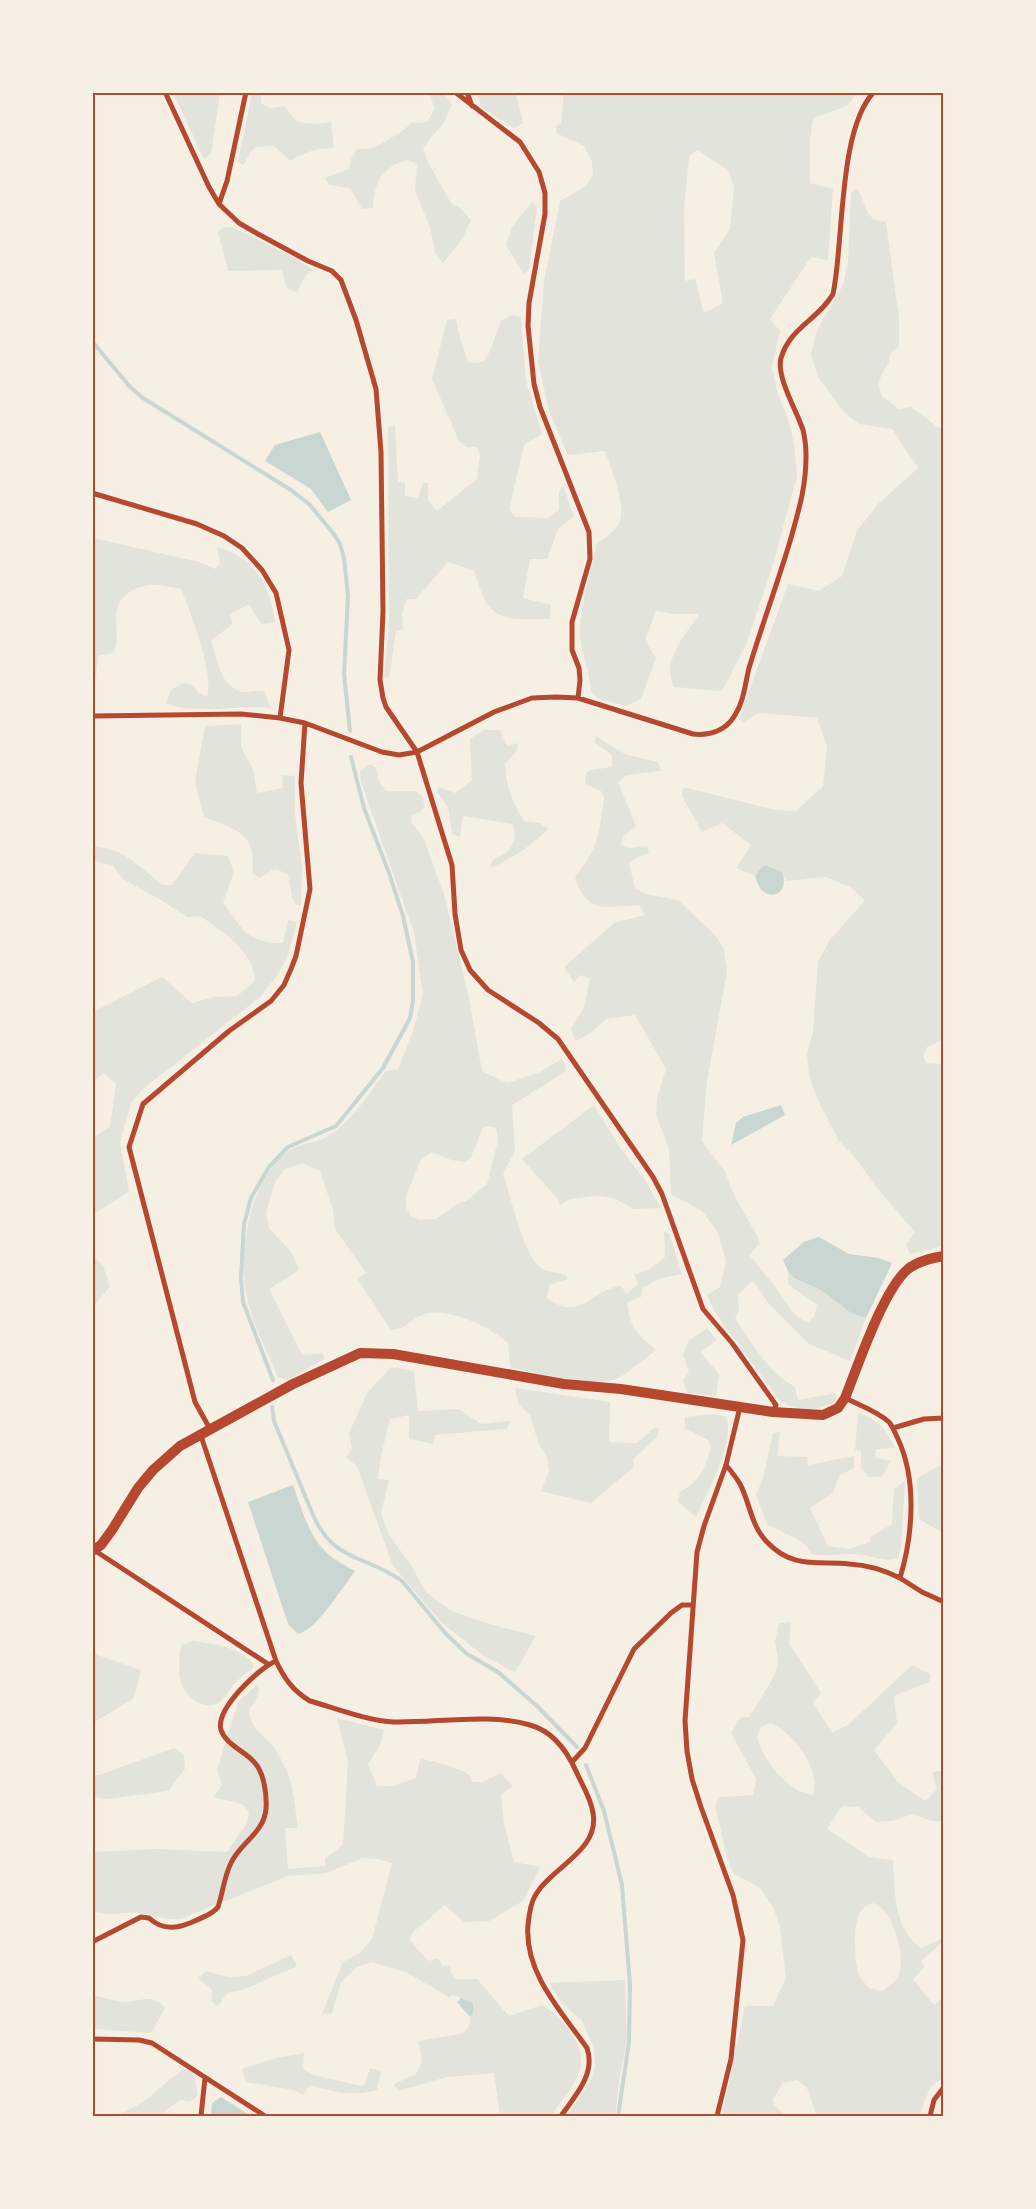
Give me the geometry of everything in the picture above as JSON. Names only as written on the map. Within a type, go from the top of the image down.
[{"type":"main road","points":[[93,1551],[112,1530],[138,1488],[153,1470],[180,1446],[339,1361],[360,1352],[372,1352],[564,1384],[621,1389],[773,1412],[822,1415],[838,1408],[845,1398],[873,1329],[899,1279],[916,1264],[944,1256]]},
{"type":"street","points":[[165,92],[209,187],[219,204],[239,223],[308,261],[332,271],[341,280],[356,320],[376,389],[381,452],[383,611],[380,680],[386,707],[417,752],[452,865],[455,914],[461,950],[470,970],[488,990],[539,1023],[558,1039],[610,1114],[653,1177],[662,1194],[703,1309],[732,1342],[776,1404],[773,1412]]},
{"type":"street","points":[[219,204],[227,181],[246,92]]},
{"type":"street","points":[[455,92],[472,107],[520,142],[539,172],[545,193],[545,214],[529,303],[528,326],[534,384],[540,407],[589,532],[590,559],[572,622],[572,650],[579,668],[580,680],[578,698]]},
{"type":"street","points":[[467,92],[472,107]]},
{"type":"street","points":[[92,716],[241,714],[280,718],[305,723],[382,752],[399,755],[417,752],[494,712],[532,698],[578,698],[692,734],[712,734],[725,726],[735,716],[743,697],[749,669],[776,589],[806,483],[806,453],[803,431],[782,372],[781,359],[790,337],[828,302],[833,294],[844,189],[850,156],[861,113],[866,102],[874,92]]},
{"type":"street","points":[[92,493],[204,527],[224,536],[242,548],[262,570],[276,593],[289,650],[280,718]]},
{"type":"street","points":[[305,723],[301,783],[310,889],[296,956],[291,969],[284,985],[271,1001],[229,1031],[143,1104],[129,1147],[195,1402],[276,1661],[290,1685],[299,1695],[310,1701],[392,1722],[465,1720],[517,1722],[531,1725],[553,1738],[572,1762],[587,1795],[593,1814],[591,1837],[584,1847],[541,1887],[534,1898],[528,1927],[529,1946],[536,1972],[553,2001],[587,2048],[590,2057],[587,2076],[562,2116]]},
{"type":"street","points":[[845,1398],[888,1422],[904,1451],[910,1484],[909,1526],[905,1561],[900,1578]]},
{"type":"street","points":[[717,2116],[732,2059],[743,1940],[733,1894],[692,1779],[687,1751],[685,1721],[697,1552],[704,1526],[726,1465],[740,1408]]},
{"type":"street","points":[[893,1428],[924,1419],[944,1418]]},
{"type":"street","points":[[726,1465],[740,1483],[758,1529],[767,1542],[780,1553],[799,1561],[814,1564],[848,1564],[870,1566],[885,1570],[944,1602]]},
{"type":"street","points":[[93,1551],[268,1664]]},
{"type":"street","points":[[572,1762],[585,1748],[634,1649],[671,1613],[682,1605],[692,1605]]},
{"type":"street","points":[[92,1942],[141,1917],[149,1918],[155,1924],[164,1928],[174,1928],[187,1925],[214,1912],[218,1907],[232,1860],[262,1824],[266,1810],[266,1796],[260,1770],[255,1762],[226,1738],[221,1730],[221,1722],[226,1710],[241,1689],[268,1664],[276,1661]]},
{"type":"street","points":[[92,2039],[139,2040],[152,2043],[265,2116]]},
{"type":"street","points":[[201,2116],[205,2078]]},
{"type":"street","points":[[930,2116],[934,2100],[944,2087]]},
{"type":"shaded area","points":[[173,93],[220,93],[211,154],[204,159]]},
{"type":"shaded area","points":[[252,93],[261,93],[261,103],[270,108],[284,106],[297,122],[316,124],[331,122],[334,148],[311,151],[290,161],[274,146],[256,147],[250,153],[244,165],[238,162]]},
{"type":"shaded area","points":[[429,93],[444,93],[452,104],[443,124],[423,149],[429,164],[451,203],[459,207],[471,220],[463,238],[443,263],[435,252],[430,227],[415,191],[417,164],[408,160],[386,171],[375,191],[373,208],[362,209],[350,188],[329,185],[325,178],[349,169],[351,159],[357,149],[374,148],[412,123],[427,122],[435,109]]},
{"type":"shaded area","points":[[477,93],[516,93],[523,123],[514,128],[481,107]]},
{"type":"shaded area","points":[[564,93],[857,93],[847,106],[813,118],[810,140],[810,183],[833,189],[828,260],[811,257],[770,319],[780,331],[772,367],[778,394],[789,422],[794,444],[797,476],[772,568],[746,645],[722,691],[674,687],[670,667],[676,649],[699,614],[673,614],[656,611],[645,640],[656,658],[641,699],[626,706],[599,699],[591,691],[581,642],[581,616],[597,543],[616,528],[620,521],[621,505],[617,486],[605,451],[568,455],[549,411],[538,361],[544,281],[560,201],[586,186],[593,176],[592,162],[584,146],[556,133],[556,126],[561,123]],"holes":[[[697,150],[727,169],[734,186],[730,229],[714,253],[723,303],[704,313],[695,279],[685,281],[684,210],[689,157]]]},
{"type":"shaded area","points":[[856,188],[869,214],[878,221],[886,222],[899,319],[899,347],[891,352],[889,362],[878,382],[882,396],[899,409],[911,407],[939,428],[943,427],[944,1039],[927,1047],[923,1055],[926,1063],[943,1064],[943,1246],[910,1254],[906,1244],[915,1232],[876,1187],[855,1157],[839,1141],[817,1098],[809,1075],[807,1053],[813,1033],[818,961],[830,940],[865,900],[850,887],[826,877],[786,881],[782,872],[768,866],[762,866],[755,876],[736,868],[751,845],[722,823],[702,832],[682,796],[683,787],[775,810],[796,811],[823,786],[827,746],[817,718],[758,713],[744,722],[739,719],[788,584],[819,591],[842,576],[857,531],[878,504],[918,468],[892,429],[859,424],[844,412],[818,377],[811,355],[817,330],[843,285],[848,262],[851,193]]},
{"type":"shaded area","points":[[532,202],[537,207],[529,269],[524,274],[506,245],[512,227]]},
{"type":"shaded area","points":[[224,227],[232,227],[297,259],[313,270],[303,279],[298,292],[287,289],[282,270],[228,271],[218,232]]},
{"type":"shaded area","points":[[511,315],[521,317],[526,381],[542,434],[524,445],[509,510],[516,517],[549,518],[559,510],[559,492],[563,485],[574,516],[558,529],[547,559],[530,559],[523,598],[551,605],[550,619],[525,620],[500,615],[487,604],[474,571],[448,562],[416,599],[407,599],[402,613],[403,629],[396,632],[389,678],[384,677],[389,628],[388,427],[395,426],[398,482],[405,483],[405,496],[418,498],[423,483],[428,483],[428,501],[437,511],[477,479],[480,454],[476,447],[467,447],[459,441],[432,379],[447,320],[456,319],[468,362],[475,363],[484,361],[490,351],[501,321]]},
{"type":"shaded area","points":[[320,432],[351,500],[328,512],[311,489],[265,461],[275,445]]},
{"type":"shaded area","points":[[93,538],[199,562],[215,569],[220,563],[217,547],[241,558],[250,565],[258,574],[269,596],[275,622],[261,624],[249,604],[229,615],[233,624],[211,640],[221,672],[230,686],[245,692],[264,691],[271,708],[202,709],[176,707],[166,703],[171,690],[182,683],[191,684],[199,693],[207,696],[208,685],[200,642],[181,589],[162,586],[151,585],[137,588],[121,600],[116,612],[117,641],[115,649],[113,653],[98,656],[96,678],[93,681]]},
{"type":"shaded area","points":[[241,724],[241,747],[253,769],[257,793],[283,788],[282,775],[295,776],[295,814],[302,867],[301,905],[296,905],[292,897],[288,875],[278,870],[272,870],[259,878],[252,873],[252,849],[248,841],[226,825],[204,817],[195,782],[205,726]]},
{"type":"shaded area","points":[[483,730],[500,730],[507,746],[518,743],[517,751],[505,764],[510,794],[524,821],[540,823],[548,829],[521,851],[491,868],[492,861],[508,851],[515,839],[513,824],[463,816],[460,837],[452,834],[448,807],[437,792],[439,787],[455,793],[472,780],[470,739]]},
{"type":"shaded area","points":[[596,736],[625,754],[658,762],[661,771],[627,775],[618,782],[636,826],[623,837],[621,845],[629,848],[647,846],[649,853],[639,856],[629,863],[635,888],[649,895],[678,900],[716,936],[724,949],[727,972],[707,1081],[702,1141],[725,1172],[734,1195],[758,1237],[760,1243],[749,1255],[775,1286],[794,1314],[807,1323],[814,1317],[817,1305],[788,1284],[788,1271],[794,1278],[821,1290],[851,1313],[866,1318],[850,1361],[809,1344],[770,1305],[753,1281],[738,1294],[739,1311],[735,1318],[768,1365],[776,1374],[795,1387],[798,1400],[836,1393],[836,1401],[828,1405],[806,1410],[784,1403],[777,1397],[716,1314],[707,1295],[720,1287],[726,1261],[718,1233],[702,1211],[671,1194],[669,1149],[656,1115],[657,1098],[666,1069],[635,1015],[606,1019],[592,1032],[576,1041],[571,1029],[584,1008],[590,979],[581,975],[574,982],[564,967],[614,923],[645,915],[639,905],[608,907],[592,903],[580,889],[575,877],[589,857],[597,840],[604,797],[601,791],[585,784],[586,773],[591,770],[612,767],[612,755],[594,742]]},
{"type":"shaded area","points":[[367,765],[372,765],[376,768],[380,784],[386,791],[415,791],[422,796],[425,807],[420,812],[412,815],[411,822],[423,837],[444,894],[469,998],[482,1071],[507,1083],[540,1072],[562,1059],[566,1066],[565,1072],[512,1105],[515,1152],[503,1173],[518,1225],[536,1263],[543,1269],[566,1275],[568,1279],[549,1285],[547,1298],[558,1305],[568,1307],[577,1306],[611,1288],[621,1286],[627,1294],[638,1283],[634,1275],[650,1269],[665,1257],[664,1232],[669,1233],[682,1274],[658,1279],[642,1288],[641,1297],[627,1302],[630,1318],[635,1329],[656,1350],[618,1378],[609,1381],[581,1381],[510,1367],[508,1343],[479,1324],[455,1315],[432,1313],[422,1315],[404,1327],[391,1330],[357,1278],[366,1273],[335,1229],[333,1210],[320,1171],[302,1163],[285,1169],[275,1182],[266,1213],[269,1228],[292,1253],[299,1270],[269,1289],[302,1355],[322,1353],[325,1359],[287,1380],[278,1377],[262,1342],[249,1306],[245,1287],[244,1267],[248,1222],[254,1201],[263,1181],[275,1164],[289,1151],[328,1136],[337,1130],[360,1106],[386,1071],[398,1069],[412,1034],[423,995],[414,933],[361,782],[360,771]],"holes":[[[489,1126],[496,1128],[498,1140],[487,1184],[466,1201],[458,1203],[436,1219],[419,1220],[411,1216],[406,1207],[406,1196],[421,1159],[432,1152],[451,1160],[465,1162],[471,1157],[483,1128]]]},
{"type":"shaded area","points":[[92,846],[103,847],[122,854],[162,885],[172,885],[195,853],[228,856],[234,872],[223,902],[247,933],[261,940],[283,943],[288,920],[297,922],[287,958],[276,977],[260,997],[143,1089],[131,1103],[120,1142],[129,1191],[93,1216],[93,1137],[110,1127],[116,1084],[104,1073],[93,1081],[93,1012],[162,977],[192,1003],[214,997],[237,996],[254,982],[254,972],[244,953],[218,928],[200,916],[187,917],[123,879],[112,865],[93,861]]},
{"type":"shaded area","points":[[762,866],[768,866],[782,872],[784,885],[774,895],[760,888],[755,876]]},
{"type":"shaded area","points":[[594,1105],[621,1149],[645,1180],[661,1208],[633,1209],[614,1198],[596,1196],[570,1199],[560,1205],[558,1199],[522,1159]]},
{"type":"shaded area","points":[[781,1105],[785,1115],[731,1145],[736,1123],[743,1117]]},
{"type":"shaded area","points":[[819,1237],[849,1254],[878,1258],[892,1263],[866,1318],[851,1313],[821,1290],[794,1278],[788,1271],[783,1260],[804,1242]]},
{"type":"shaded area","points":[[92,1255],[103,1266],[110,1286],[95,1305],[93,1295]]},
{"type":"shaded area","points":[[707,1328],[717,1340],[700,1352],[719,1374],[716,1396],[688,1393],[683,1381],[689,1371],[683,1355],[689,1340]]},
{"type":"shaded area","points":[[391,1367],[414,1371],[418,1411],[459,1409],[481,1424],[510,1421],[507,1429],[435,1435],[433,1444],[409,1439],[409,1415],[390,1419],[381,1456],[378,1479],[389,1480],[381,1513],[388,1533],[412,1567],[426,1592],[451,1611],[486,1623],[536,1636],[515,1672],[484,1656],[442,1623],[393,1566],[357,1466],[345,1457],[349,1455],[352,1449],[349,1433],[367,1393]]},
{"type":"shaded area","points":[[515,1388],[610,1402],[609,1442],[637,1443],[654,1428],[660,1429],[656,1438],[633,1459],[634,1467],[591,1503],[541,1491],[549,1472],[547,1457],[538,1442],[530,1415],[519,1405]]},
{"type":"shaded area","points":[[858,1413],[881,1426],[895,1448],[876,1449],[875,1458],[891,1461],[882,1476],[868,1477],[861,1467],[861,1451],[855,1450]]},
{"type":"shaded area","points":[[715,1414],[726,1417],[728,1428],[727,1440],[724,1454],[713,1482],[696,1517],[678,1502],[680,1492],[698,1478],[711,1447],[708,1440],[685,1428],[685,1417]]},
{"type":"shaded area","points":[[780,1432],[777,1456],[807,1457],[808,1465],[854,1456],[854,1468],[839,1476],[833,1493],[810,1508],[828,1546],[850,1549],[870,1542],[871,1537],[892,1524],[894,1489],[905,1481],[901,1549],[898,1558],[885,1560],[857,1554],[812,1554],[798,1540],[767,1524],[756,1495],[763,1478],[773,1433]]},
{"type":"shaded area","points":[[943,1464],[943,1536],[940,1531],[919,1519],[917,1478]]},
{"type":"shaded area","points":[[293,1485],[306,1522],[315,1539],[331,1557],[355,1571],[321,1617],[305,1631],[298,1634],[288,1624],[248,1502]]},
{"type":"shaded area","points":[[791,1622],[789,1643],[821,1693],[813,1702],[832,1733],[849,1724],[912,1665],[930,1674],[929,1682],[894,1696],[897,1723],[874,1750],[897,1781],[925,1801],[937,1789],[932,1772],[940,1771],[943,1774],[943,1821],[931,1821],[913,1814],[892,1821],[876,1822],[858,1807],[842,1806],[827,1829],[869,1857],[893,1860],[897,1908],[905,1931],[912,1940],[921,1948],[943,1938],[943,1942],[921,1961],[924,1967],[913,1979],[934,2005],[944,1997],[943,2077],[930,2088],[919,2116],[817,2116],[807,2088],[797,2080],[783,2083],[773,2099],[774,2105],[785,2116],[722,2116],[745,2006],[773,2006],[786,1978],[780,1928],[774,1909],[760,1888],[733,1873],[715,1806],[720,1797],[753,1795],[756,1779],[731,1733],[741,1717],[749,1717],[775,1675],[778,1659],[775,1641],[779,1623]],"holes":[[[770,1723],[788,1735],[804,1753],[813,1774],[815,1785],[813,1795],[794,1788],[778,1773],[764,1755],[757,1736],[761,1727]],[[873,1903],[880,1907],[891,1922],[896,1932],[900,1953],[899,1974],[882,1991],[869,1988],[859,1975],[856,1961],[855,1933],[858,1917],[867,1905]]]},
{"type":"shaded area","points":[[193,1641],[218,1645],[236,1651],[250,1660],[254,1666],[234,1684],[217,1704],[206,1705],[195,1701],[184,1690],[181,1683],[179,1661],[181,1645]]},
{"type":"shaded area","points":[[93,1650],[98,1655],[141,1670],[134,1698],[93,1723]]},
{"type":"shaded area","points":[[258,1684],[258,1695],[249,1709],[251,1720],[280,1757],[288,1774],[294,1797],[298,1828],[285,1828],[288,1869],[325,1866],[325,1858],[343,1845],[348,1762],[337,1718],[384,1730],[381,1743],[368,1764],[377,1786],[394,1786],[416,1778],[420,1759],[465,1772],[469,1775],[472,1782],[483,1782],[501,1773],[513,1786],[501,1795],[504,1823],[514,1862],[540,1867],[523,1901],[489,1921],[464,1922],[445,1905],[412,1933],[410,1941],[429,1961],[438,1958],[442,1966],[450,1965],[451,1973],[456,1979],[477,1979],[509,2016],[542,2005],[565,2025],[577,2043],[581,2063],[579,2073],[570,2090],[552,2116],[500,2116],[494,2073],[447,2077],[398,2091],[394,2084],[416,2074],[422,2061],[418,2041],[464,2033],[469,2026],[473,2003],[453,1995],[449,1997],[406,1972],[371,1962],[357,1967],[341,1982],[332,2013],[322,2014],[343,1962],[360,1953],[372,1939],[392,1863],[378,1859],[363,1858],[326,1873],[288,1876],[180,1919],[136,1913],[106,1914],[93,1911],[92,1852],[157,1849],[227,1852],[247,1823],[249,1812],[242,1804],[214,1797],[222,1785],[217,1770],[239,1701]]},
{"type":"shaded area","points":[[174,1748],[184,1755],[185,1769],[168,1791],[107,1799],[93,1797],[93,1775],[99,1775]]},
{"type":"shaded area","points":[[291,1955],[297,1966],[245,1989],[227,1993],[218,2006],[212,2002],[212,1990],[198,1978],[206,1971],[229,1977],[246,1976]]},
{"type":"shaded area","points":[[625,1980],[627,2040],[619,2081],[615,2116],[570,2116],[568,2115],[592,2078],[595,2065],[594,2048],[582,2021],[561,2002],[549,1983]]},
{"type":"shaded area","points":[[93,1995],[124,2002],[150,1999],[160,2003],[165,2008],[151,2033],[95,2029],[93,2027]]},
{"type":"shaded area","points":[[461,1998],[473,2003],[473,2014],[470,2017],[457,2002]]},
{"type":"shaded area","points":[[304,2053],[303,2069],[313,2075],[362,2086],[366,2082],[370,2068],[381,2071],[377,2090],[359,2093],[336,2092],[310,2085],[303,2095],[294,2090],[246,2082],[242,2069],[272,2059]]},
{"type":"shaded area","points":[[183,2069],[193,2072],[198,2095],[190,2102],[180,2100],[166,2110],[163,2116],[117,2116],[143,2102]]},
{"type":"shaded area","points":[[221,2097],[251,2116],[211,2116],[212,2103]]},
{"type":"waterway","points":[[92,341],[130,387],[143,398],[291,490],[310,505],[333,533],[340,544],[344,558],[348,596],[344,674],[350,731]]},
{"type":"waterway","points":[[273,1380],[243,1302],[241,1278],[244,1224],[251,1198],[269,1167],[288,1147],[336,1126],[383,1068],[410,1018],[413,1000],[413,962],[403,916],[364,808],[351,757]]},
{"type":"waterway","points":[[272,1407],[274,1421],[321,1531],[341,1550],[376,1566],[402,1581],[446,1634],[467,1654],[498,1672],[538,1707],[577,1747]]},
{"type":"waterway","points":[[586,1765],[604,1811],[622,1885],[630,1985],[629,2042],[618,2116]]}]
